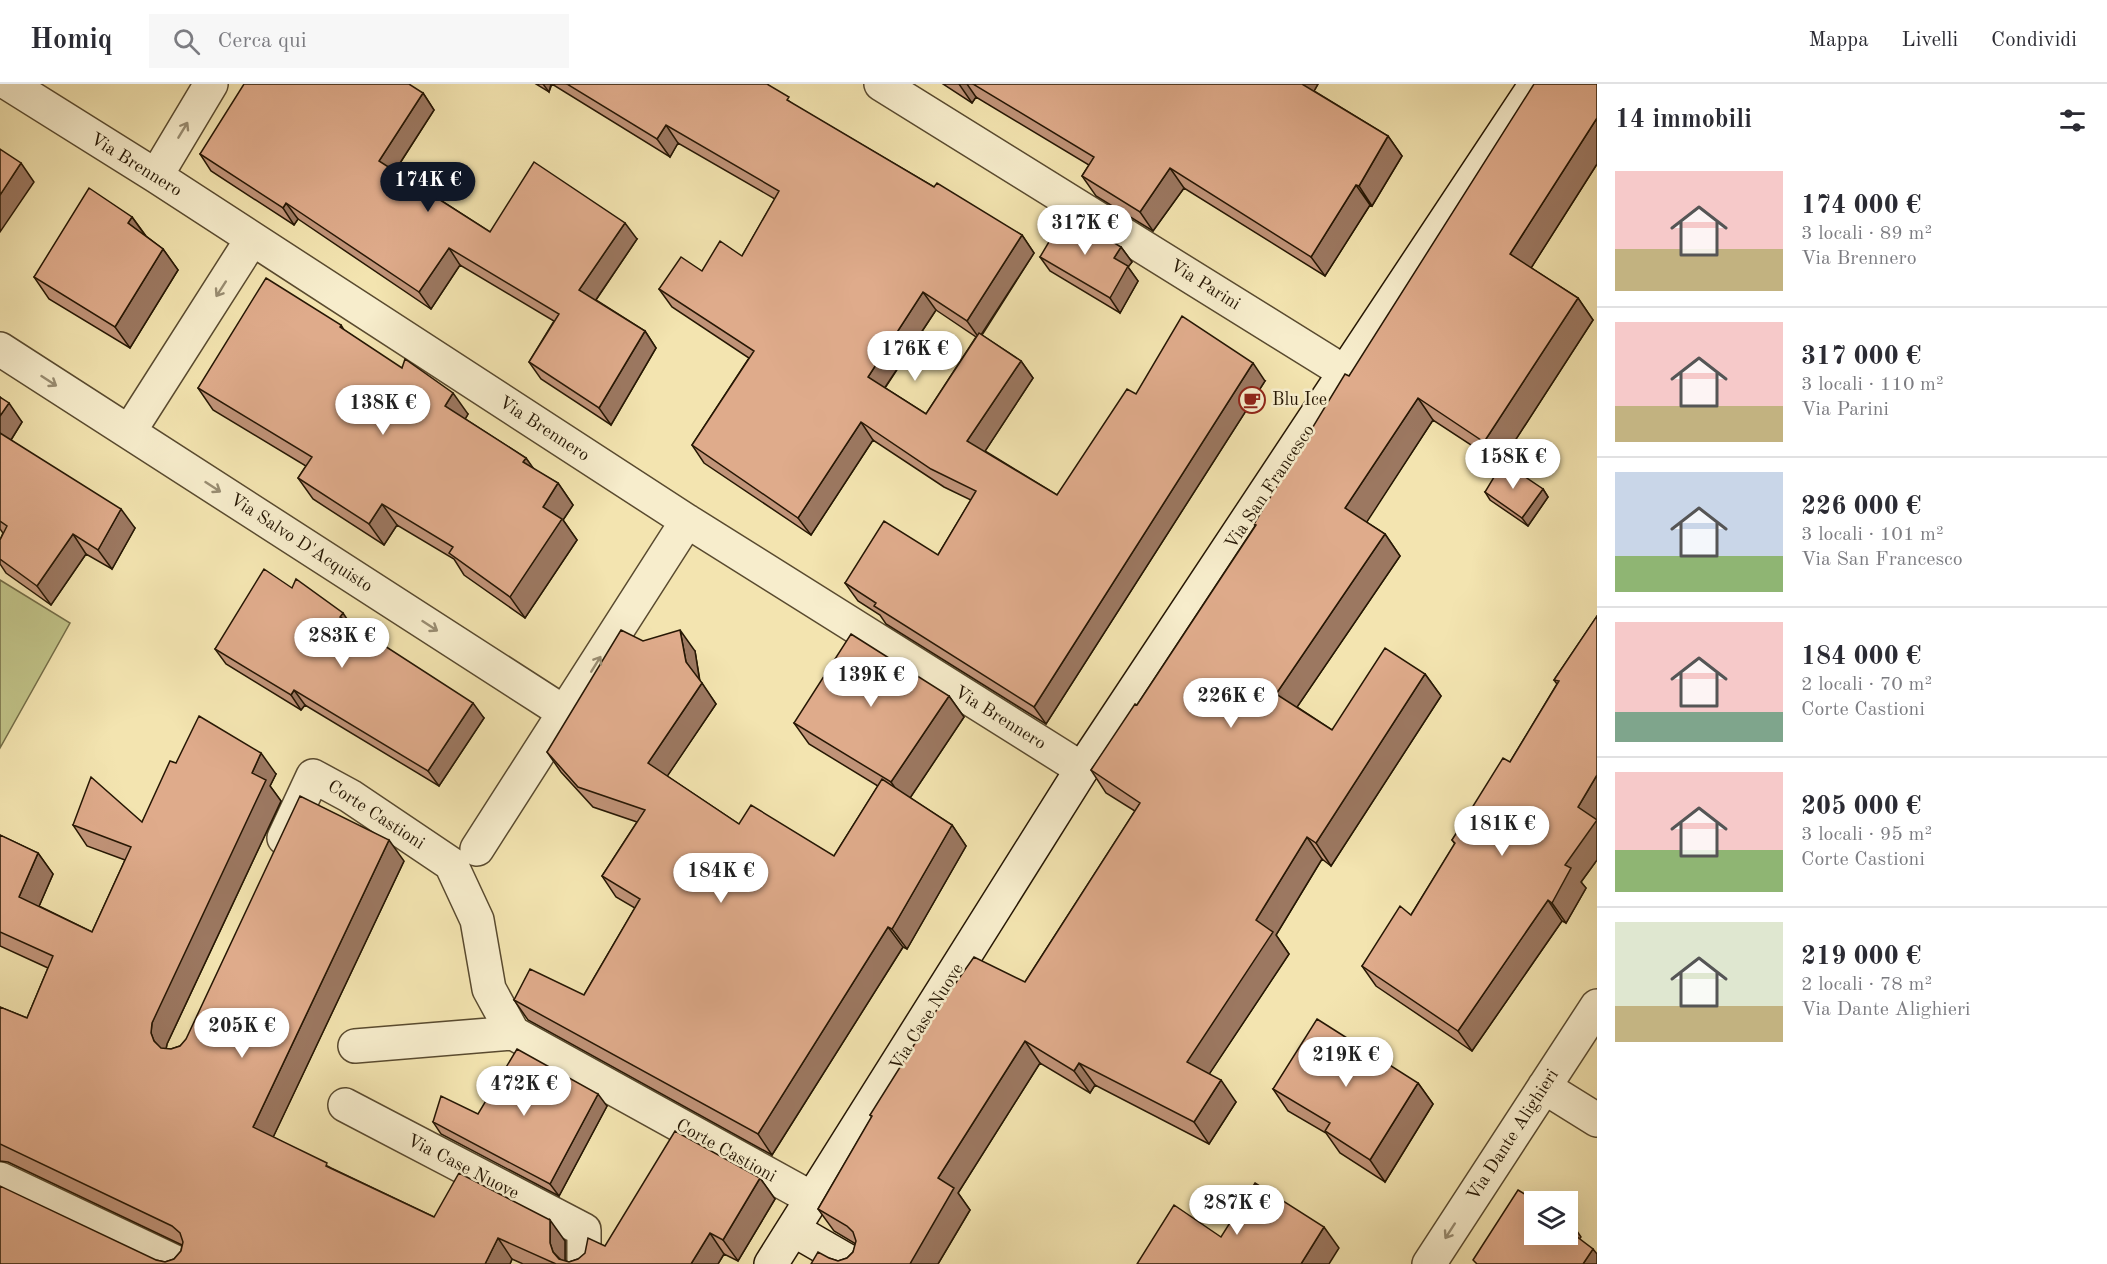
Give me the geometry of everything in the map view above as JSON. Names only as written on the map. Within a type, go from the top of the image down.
[{"type":"street","name":"Via Brennero","points":[[9,84],[156,176],[687,521],[1082,770]]},
{"type":"street","points":[[156,176],[211,84]]},
{"type":"street","name":"Via Parini","points":[[881,84],[1346,373]]},
{"type":"street","name":"Via San Francesco","points":[[1082,770],[1536,84]]},
{"type":"street","points":[[129,432],[252,239]]},
{"type":"street","name":"Via Salvo D'Acquisto","points":[[0,349],[565,713]]},
{"type":"street","points":[[477,849],[687,521]]},
{"type":"street","name":"Via Case Nuove","points":[[771,1264],[1082,770]]},
{"type":"street","name":"Corte Castioni","points":[[273,861],[313,776],[350,796],[451,864],[477,920],[489,989],[513,1033],[813,1199]]},
{"type":"street","name":"Via Dante Alighieri","points":[[1429,1264],[1597,1006]]},
{"type":"street","points":[[355,1046],[513,1033]]},
{"type":"street","points":[[1544,1087],[1597,1120]]},
{"type":"street","name":"Via Case Nuove","points":[[345,1105],[584,1230],[584,1264]]},
{"type":"street","points":[[0,1179],[179,1264]]},
{"type":"street","points":[[794,1230],[853,1264]]},
{"type":"green space","points":[[0,580],[70,623],[0,748]]},
{"type":"building","points":[[244,84],[409,84],[423,93],[379,161],[490,232],[534,162],[625,223],[579,290],[645,331],[599,408],[529,362],[559,314],[449,248],[419,292],[286,203],[283,208],[200,154]]},
{"type":"building","points":[[567,84],[767,84],[789,97],[787,100],[934,187],[937,183],[1022,235],[967,321],[923,292],[868,377],[926,414],[979,333],[1021,361],[967,441],[1057,495],[1127,389],[1136,394],[1182,316],[1253,363],[1034,707],[874,606],[876,603],[845,583],[884,521],[938,555],[976,491],[931,469],[861,422],[798,518],[692,445],[754,351],[659,289],[681,257],[702,271],[720,241],[742,256],[779,191],[666,125],[657,139]]},
{"type":"building","points":[[973,84],[1302,84],[1388,136],[1359,186],[1356,185],[1311,257],[1170,168],[1140,212],[1082,176],[1094,157]]},
{"type":"building","points":[[1534,84],[1597,84],[1597,118],[1510,254],[1578,298],[1484,442],[1418,398],[1345,508],[1385,534],[1276,694],[1332,730],[1385,648],[1425,674],[1316,843],[1307,837],[1256,920],[1273,932],[1187,1062],[1221,1080],[1194,1122],[1079,1063],[1074,1071],[1025,1041],[938,1178],[954,1188],[910,1264],[811,1264],[818,1252],[838,1261],[847,1258],[853,1252],[856,1241],[853,1232],[818,1209],[872,1116],[870,1115],[929,1021],[974,957],[1025,982],[1140,803],[1091,770],[1135,704],[1137,705],[1256,525],[1254,524],[1345,374],[1349,376]]},
{"type":"building","points":[[0,149],[21,163],[0,195]]},
{"type":"building","points":[[89,188],[132,217],[128,223],[163,249],[115,327],[34,277]]},
{"type":"building","points":[[1066,213],[1121,247],[1114,258],[1128,266],[1110,298],[1040,257]]},
{"type":"building","points":[[266,278],[341,325],[340,327],[402,368],[405,359],[453,393],[445,406],[526,458],[523,462],[558,483],[543,507],[562,519],[510,597],[449,553],[453,547],[382,504],[369,524],[298,478],[312,457],[198,388]]},
{"type":"building","points":[[0,397],[9,403],[0,416]]},
{"type":"building","points":[[0,433],[121,509],[98,550],[73,534],[37,586],[0,559],[0,540],[7,526],[0,521]]},
{"type":"building","points":[[1503,462],[1543,489],[1522,518],[1485,492]]},
{"type":"building","points":[[264,569],[292,588],[296,579],[343,613],[340,617],[473,703],[428,771],[294,690],[291,695],[215,649]]},
{"type":"building","points":[[1597,616],[1597,775],[1578,807],[1597,820],[1565,865],[1571,868],[1552,903],[1548,900],[1458,1031],[1362,966],[1400,906],[1411,915],[1455,843],[1452,840],[1503,758],[1510,762],[1559,681],[1554,680]]},
{"type":"building","points":[[621,630],[643,641],[680,630],[686,662],[702,683],[648,763],[739,824],[751,805],[834,856],[882,779],[952,825],[892,929],[888,927],[758,1134],[514,1000],[530,969],[584,995],[640,899],[602,876],[645,810],[578,787],[547,752]]},
{"type":"building","points":[[851,634],[949,696],[891,782],[794,723]]},
{"type":"building","points":[[199,716],[261,753],[252,773],[266,780],[152,1023],[151,1033],[154,1041],[161,1048],[171,1049],[180,1046],[186,1039],[300,796],[389,840],[253,1127],[327,1163],[326,1166],[434,1217],[459,1173],[550,1220],[550,1243],[553,1252],[559,1259],[569,1262],[585,1253],[588,1238],[605,1246],[675,1131],[760,1178],[723,1240],[710,1233],[691,1264],[556,1264],[498,1238],[485,1264],[0,1264],[0,1186],[156,1260],[165,1262],[174,1259],[181,1251],[183,1242],[180,1233],[172,1226],[0,1144],[0,1007],[27,1018],[53,956],[0,932],[0,835],[38,853],[19,897],[92,932],[131,847],[73,825],[91,777],[142,822],[170,761],[176,763]]},
{"type":"building","points":[[1317,1019],[1418,1083],[1370,1160],[1325,1131],[1330,1123],[1273,1089]]},
{"type":"building","points":[[517,1049],[598,1094],[550,1184],[433,1122],[441,1096],[478,1114]]},
{"type":"building","points":[[1255,1183],[1324,1227],[1301,1264],[1137,1264],[1174,1205],[1221,1237]]},
{"type":"building","points":[[1518,1190],[1524,1194],[1524,1245],[1578,1245],[1578,1238],[1593,1249],[1583,1264],[1477,1264],[1473,1260]]},
{"type":"place","name":"Blu Ice","points":[[1252,400]]}]
